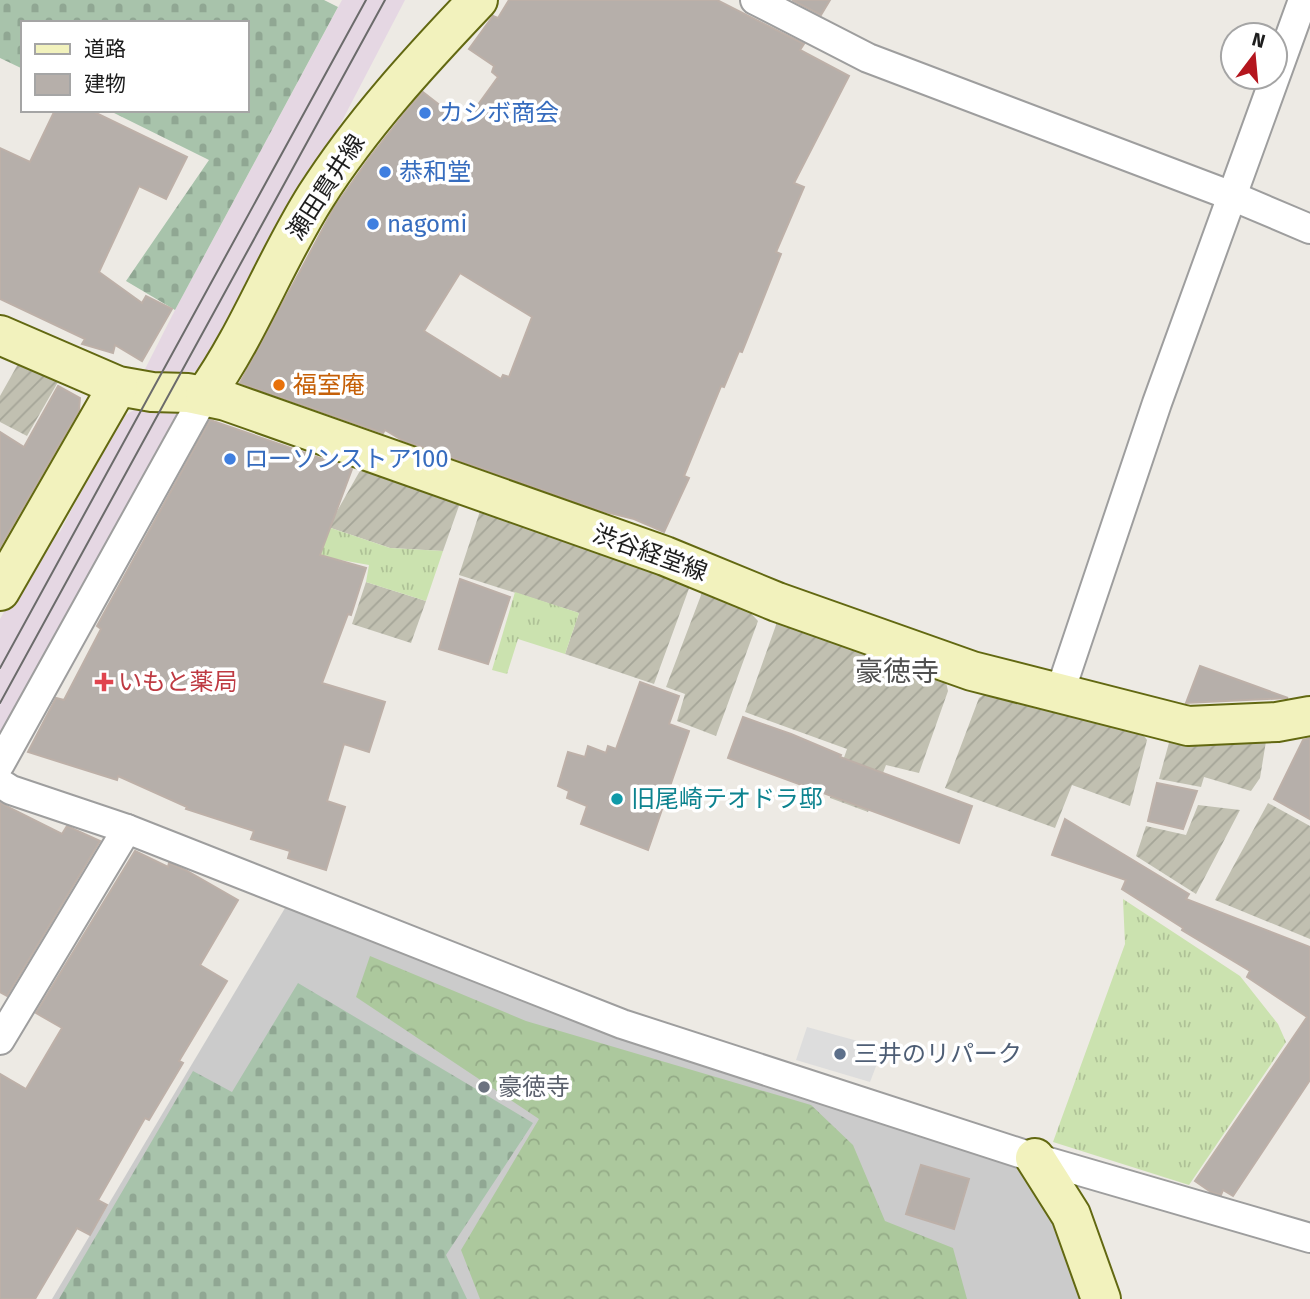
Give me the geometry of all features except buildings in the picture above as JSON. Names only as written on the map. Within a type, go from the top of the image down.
[{"type":"main road","name":"瀬田貫井線","points":[[205,396],[227,364],[288,245],[338,164],[388,98],[478,0]]},
{"type":"main road","name":"渋谷経堂線","points":[[0,335],[118,386],[205,396],[665,556],[778,602],[972,671],[1188,726],[1277,722],[1310,716]]},
{"type":"main road","points":[[0,591],[118,386]]},
{"type":"main road","points":[[1035,1158],[1071,1215],[1101,1299]]},
{"type":"street","points":[[755,0],[868,58],[1310,229]]},
{"type":"street","points":[[1059,695],[1157,403],[1303,0]]},
{"type":"street","points":[[0,764],[205,396]]},
{"type":"street","points":[[0,783],[11,790],[127,829],[622,1024],[1035,1158],[1310,1238]]},
{"type":"street","points":[[0,1040],[127,829]]},
{"type":"shaded area","points":[[342,0],[405,0],[305,192],[199,371],[146,375],[143,373],[175,310]]},
{"type":"shaded area","points":[[18,364],[58,382],[27,436],[0,422],[0,396]]},
{"type":"shaded area","points":[[168,409],[182,413],[0,737],[0,619],[44,541],[60,532],[119,419],[134,410]]},
{"type":"shaded area","points":[[361,469],[460,503],[443,551],[390,548],[328,527]]},
{"type":"shaded area","points":[[481,508],[691,583],[654,684],[565,654],[579,613],[459,575]]},
{"type":"shaded area","points":[[366,582],[426,601],[411,643],[352,624]]},
{"type":"shaded area","points":[[703,590],[745,607],[758,621],[716,736],[677,721],[685,694],[666,687]]},
{"type":"shaded area","points":[[781,611],[943,669],[948,691],[919,773],[886,765],[868,812],[830,798],[847,749],[745,712]]},
{"type":"shaded area","points":[[990,691],[1141,732],[1147,740],[1130,806],[1072,785],[1055,828],[945,788],[979,698]]},
{"type":"shaded area","points":[[1267,735],[1260,778],[1251,791],[1204,777],[1201,787],[1159,779],[1170,739]]},
{"type":"shaded area","points":[[1268,803],[1310,826],[1310,939],[1215,900]]},
{"type":"shaded area","points":[[1198,805],[1240,810],[1196,894],[1136,856],[1146,826],[1186,835]]},
{"type":"shaded area","name":"豪徳寺","points":[[288,903],[1030,1166],[1082,1299],[52,1299]]},
{"type":"shaded area","name":"三井のリパーク","points":[[807,1027],[883,1048],[870,1082],[796,1060]]},
{"type":"green space","points":[[0,0],[324,0],[338,7],[175,310],[126,281],[209,160],[112,112],[248,112],[248,21],[21,21],[21,68],[0,58]]},
{"type":"green space","points":[[328,527],[390,548],[443,551],[426,601],[366,582],[369,565],[335,559],[325,567],[308,563]]},
{"type":"green space","points":[[515,592],[579,613],[565,654],[518,639],[507,674],[492,670]]},
{"type":"green space","points":[[1123,899],[1240,976],[1278,1024],[1286,1042],[1189,1185],[1053,1142],[1125,944]]},
{"type":"green space","points":[[370,956],[526,1021],[811,1105],[853,1145],[885,1221],[953,1248],[967,1299],[480,1299],[461,1250],[539,1119],[356,997]]},
{"type":"green space","points":[[298,983],[533,1123],[446,1255],[467,1299],[59,1299],[193,1071],[232,1092]]},
{"type":"tram line","points":[[0,668],[366,0]]},
{"type":"tram line","points":[[0,703],[385,0]]},
{"type":"place","name":"カシボ商会","points":[[425,113]]},
{"type":"place","name":"恭和堂","points":[[385,172]]},
{"type":"place","name":"nagomi","points":[[373,224]]},
{"type":"place","name":"福室庵","points":[[279,385]]},
{"type":"place","name":"ローソンストア100","points":[[230,459]]},
{"type":"place","name":"いもと薬局","points":[[104,682]]},
{"type":"place","name":"旧尾崎テオドラ邸","points":[[617,799]]},
{"type":"place","name":"三井のリパーク","points":[[840,1054]]},
{"type":"place","name":"豪徳寺","points":[[484,1087]]},
{"type":"district","name":"豪徳寺","points":[[897,671]]}]
